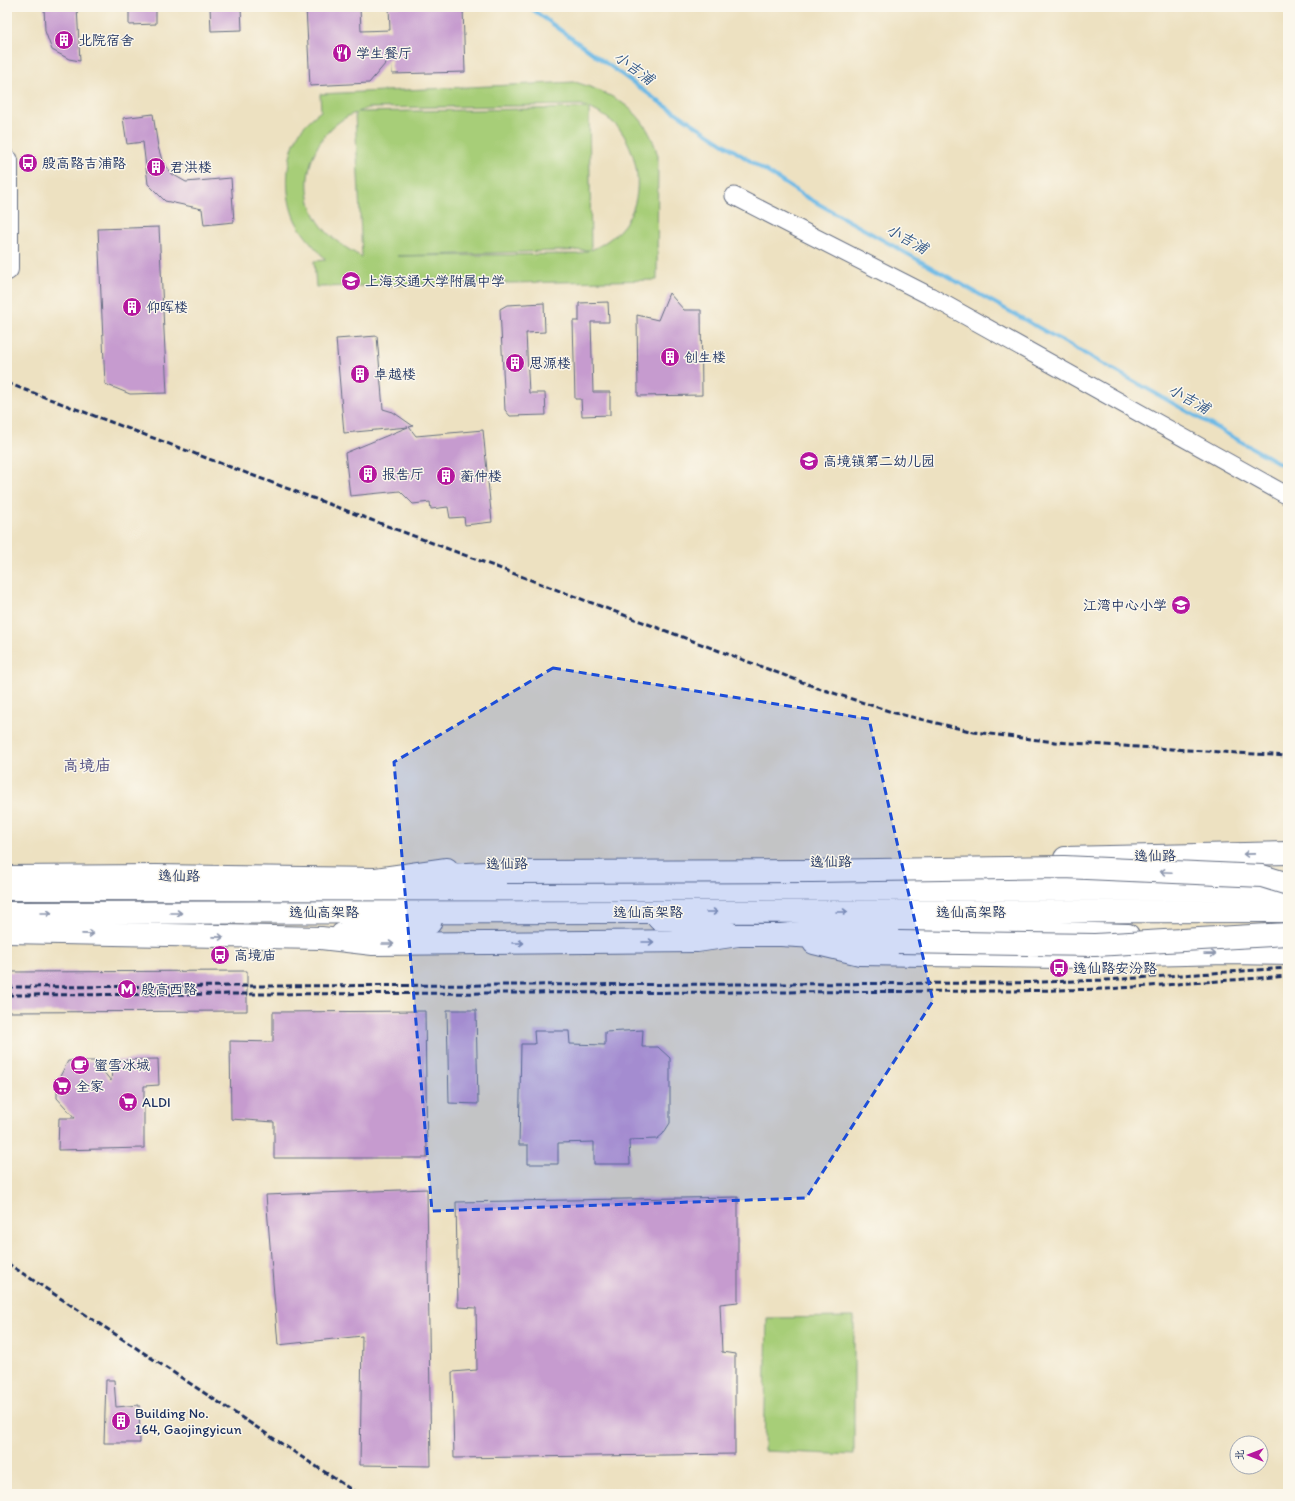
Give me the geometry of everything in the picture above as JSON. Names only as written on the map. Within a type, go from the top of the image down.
[{"type":"main road","points":[[7,161],[7,269]]},
{"type":"main road","name":"逸仙路","points":[[376,879],[486,864],[802,863],[1288,853]]},
{"type":"main road","points":[[990,887],[1037,859]]},
{"type":"main road","points":[[376,879],[506,872],[805,871],[1064,867],[1262,876],[1288,885]]},
{"type":"main road","name":"逸仙路","points":[[7,877],[156,876],[376,879],[477,888],[1288,885]]},
{"type":"main road","name":"逸仙高架路","points":[[7,889],[1288,890]]},
{"type":"main road","name":"逸仙高架路","points":[[7,913],[1288,911]]},
{"type":"main road","points":[[7,932],[321,938],[395,924],[672,919],[738,935],[781,935],[898,942],[1095,945],[1288,934]]},
{"type":"main road","points":[[781,935],[859,927],[1288,939]]},
{"type":"main road","points":[[781,935],[860,954],[1059,957],[1228,953],[1288,954]]},
{"type":"street","points":[[734,196],[930,296],[1288,496]]},
{"type":"highlighted area","points":[[553,668],[869,719],[933,1001],[806,1198],[432,1211],[394,762]]},
{"type":"green space","points":[[575,82],[617,99],[638,116],[646,127],[653,140],[658,156],[657,280],[316,287],[314,261],[326,260],[306,237],[296,222],[289,200],[288,175],[292,151],[301,130],[321,111],[320,94]],"holes":[[[582,105],[587,108],[357,112],[368,108]],[[589,108],[598,112],[615,124],[621,131],[632,151],[637,174],[636,198],[633,209],[625,224],[612,237],[591,250]],[[355,113],[362,257],[340,243],[325,230],[313,210],[308,194],[308,177],[311,161],[318,146],[328,132],[340,121]],[[589,250],[579,254],[397,256]]]},
{"type":"green space","points":[[854,1317],[854,1455],[764,1451],[767,1318]]},
{"type":"building","name":"北院宿舍","points":[[44,7],[77,7],[80,61],[69,59],[52,50],[45,31]]},
{"type":"building","points":[[129,7],[156,7],[156,24],[129,25]]},
{"type":"building","points":[[210,7],[241,7],[242,30],[211,31]]},
{"type":"building","points":[[306,7],[360,7],[361,31],[390,30],[389,7],[463,7],[465,72],[392,74],[391,57],[369,83],[310,86]]},
{"type":"building","name":"君洪楼","points":[[153,114],[158,147],[162,160],[172,174],[186,182],[231,178],[234,222],[204,225],[202,209],[165,201],[148,184],[143,142],[127,144],[123,118]]},
{"type":"building","name":"仰晖楼","points":[[159,227],[167,393],[130,394],[105,384],[98,229]]},
{"type":"building","name":"创生楼","points":[[669,293],[684,310],[701,310],[702,395],[638,396],[637,315],[658,320]]},
{"type":"building","points":[[608,302],[609,322],[591,322],[593,392],[610,392],[610,415],[582,416],[581,399],[575,399],[573,321],[579,321],[579,303]]},
{"type":"building","name":"思源楼","points":[[544,303],[545,332],[526,333],[529,393],[545,393],[546,415],[510,416],[505,410],[500,309],[507,305]]},
{"type":"building","points":[[377,336],[383,409],[393,412],[413,426],[409,427],[416,436],[483,430],[492,522],[465,525],[464,517],[450,518],[448,507],[431,509],[430,502],[413,504],[400,491],[350,496],[345,453],[408,427],[344,433],[336,339]]},
{"type":"building","name":"殷高西路","points":[[247,971],[247,1011],[7,1012],[7,972]]},
{"type":"building","points":[[447,1010],[476,1010],[478,1104],[449,1103]]},
{"type":"building","points":[[425,1011],[427,1158],[274,1158],[274,1122],[231,1119],[230,1041],[273,1042],[273,1012]]},
{"type":"building","points":[[643,1030],[642,1047],[658,1047],[670,1058],[670,1123],[663,1134],[657,1139],[629,1140],[630,1164],[594,1164],[594,1142],[558,1143],[558,1164],[528,1164],[528,1145],[519,1145],[521,1044],[535,1044],[534,1031],[569,1031],[570,1044],[605,1045],[605,1032]]},
{"type":"building","points":[[158,1059],[159,1085],[144,1086],[144,1148],[58,1150],[59,1118],[75,1118],[57,1098],[57,1082],[68,1061],[95,1061],[111,1081],[113,1060]]},
{"type":"building","points":[[427,1189],[431,1466],[360,1465],[362,1336],[278,1345],[266,1195]]},
{"type":"building","points":[[738,1197],[738,1302],[720,1304],[722,1352],[735,1354],[735,1454],[454,1458],[452,1372],[477,1370],[476,1308],[458,1307],[456,1202]]},
{"type":"building","name":"Building No. 164, Gaojingyicun","points":[[106,1380],[114,1380],[116,1407],[139,1405],[140,1443],[104,1443]]},
{"type":"waterway","name":"小吉浦","points":[[529,7],[658,101],[801,194],[1288,468]]},
{"type":"railway","points":[[7,383],[818,688],[895,713],[974,732],[1055,742],[1288,756]]},
{"type":"railway","points":[[7,987],[1011,983],[1106,980],[1288,968]]},
{"type":"railway","points":[[7,995],[1010,991],[1107,989],[1288,976]]},
{"type":"railway","points":[[7,1263],[358,1494]]},
{"type":"place","name":"北院宿舍","points":[[64,40]]},
{"type":"place","name":"学生餐厅","points":[[342,53]]},
{"type":"place","name":"殷高路吉浦路","points":[[28,163]]},
{"type":"place","name":"君洪楼","points":[[156,167]]},
{"type":"place","name":"上海交通大学附属中学","points":[[351,281]]},
{"type":"place","name":"仰晖楼","points":[[132,307]]},
{"type":"place","name":"创生楼","points":[[670,357]]},
{"type":"place","name":"思源楼","points":[[515,363]]},
{"type":"place","name":"卓越楼","points":[[360,374]]},
{"type":"place","name":"高境镇第二幼儿园","points":[[809,461]]},
{"type":"place","name":"报告厅","points":[[368,474]]},
{"type":"place","name":"蘅仲楼","points":[[446,476]]},
{"type":"place","name":"江湾中心小学","points":[[1181,605]]},
{"type":"place","name":"高境庙","points":[[220,955]]},
{"type":"place","name":"逸仙路安汾路","points":[[1059,968]]},
{"type":"place","name":"殷高西路","points":[[127,989]]},
{"type":"place","name":"蜜雪冰城","points":[[80,1065]]},
{"type":"place","name":"全家","points":[[62,1086]]},
{"type":"place","name":"ALDI","points":[[128,1102]]},
{"type":"place","name":"Building No. 164, Gaojingyicun","points":[[121,1421]]},
{"type":"district","name":"高境庙","points":[[87,765]]}]
